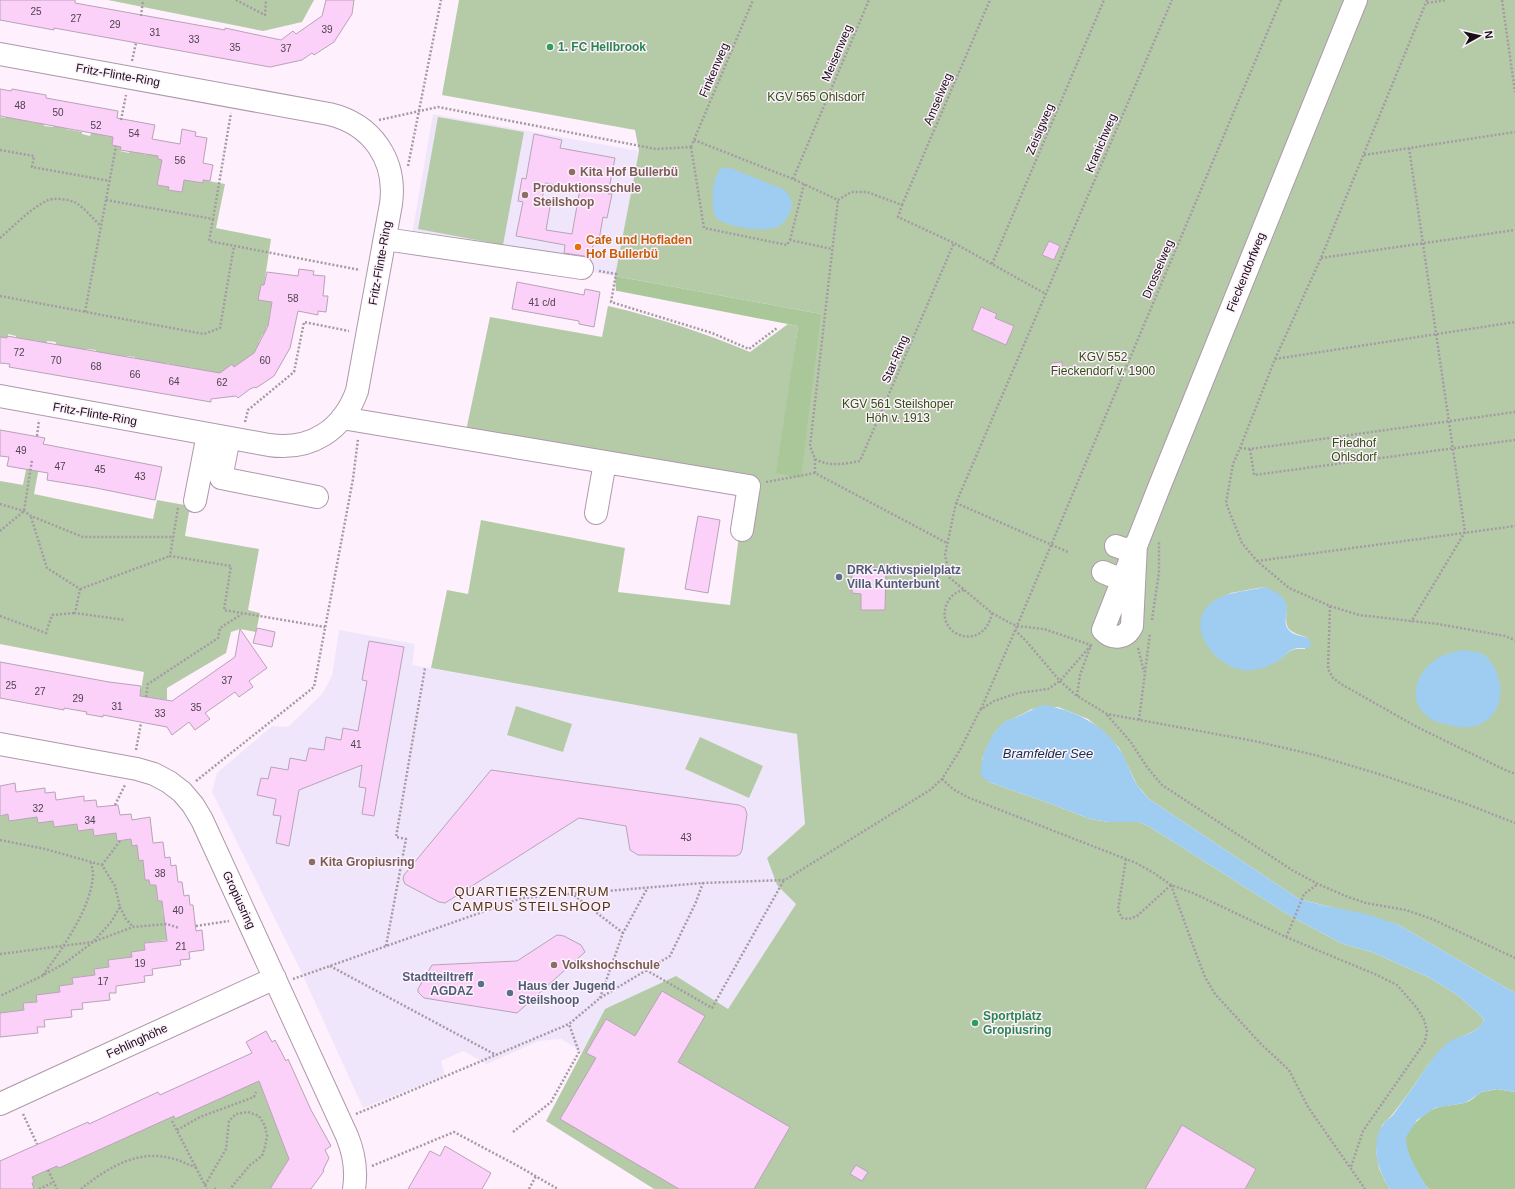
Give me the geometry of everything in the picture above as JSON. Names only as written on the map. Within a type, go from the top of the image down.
[{"type":"street","name":"Fieckendorfweg","points":[[1097,638],[1112,576],[1128,547],[1356,0]]},
{"type":"street","name":"Fritz-Flinte-Ring","points":[[0,54],[336,116],[357,125],[369,134],[378,146],[386,159],[390,174],[392,196],[357,391],[351,406],[342,418],[323,435],[301,444],[277,446],[0,396]]},
{"type":"street","points":[[385,239],[582,268]]},
{"type":"street","points":[[342,418],[749,486],[742,530]]},
{"type":"street","points":[[186,504],[208,434]]},
{"type":"street","points":[[236,439],[221,478],[317,497]]},
{"type":"street","points":[[596,513],[605,462]]},
{"type":"street","name":"Fieckendorfweg","points":[[1128,547],[1132,626]]},
{"type":"street","points":[[1097,638],[1120,637],[1128,633],[1132,626]]},
{"type":"street","name":"Gropiusring","points":[[0,744],[154,774],[169,782],[182,792],[194,805],[341,1122],[353,1152],[354,1181]]},
{"type":"street","name":"Fehlinghöhe","points":[[8,1101],[276,981]]},
{"type":"path","points":[[140,16],[143,0]]},
{"type":"path","points":[[236,0],[265,15],[266,0]]},
{"type":"path","name":"Finkenweg","points":[[691,147],[753,0]]},
{"type":"path","name":"Meisenweg","points":[[793,179],[869,0]]},
{"type":"path","name":"Amselweg","points":[[902,205],[990,0]]},
{"type":"path","name":"Zeisigweg","points":[[992,264],[1104,0]]},
{"type":"path","name":"Kranichweg","points":[[964,590],[950,578],[945,555],[956,503],[1172,0]]},
{"type":"path","name":"Drosselweg","points":[[942,779],[960,750],[980,710],[1017,626],[1281,0]]},
{"type":"path","points":[[1446,0],[1427,1],[1321,258],[1275,359],[1240,448],[1232,464],[1226,504],[1242,543],[1257,561],[1289,588],[1330,606],[1359,615],[1438,624],[1504,636],[1515,640]]},
{"type":"path","points":[[1502,0],[1514,72],[1515,92]]},
{"type":"path","points":[[234,97],[209,241],[378,273]]},
{"type":"path","points":[[357,125],[438,107],[656,149],[691,147],[704,228],[787,245],[790,240],[804,184]]},
{"type":"path","points":[[1363,155],[1515,132]]},
{"type":"path","points":[[694,140],[793,179],[838,200]]},
{"type":"path","points":[[85,312],[116,146]]},
{"type":"path","points":[[1409,148],[1465,532],[1411,622]]},
{"type":"path","points":[[0,150],[34,156],[32,167],[110,181]]},
{"type":"path","points":[[838,200],[852,192],[867,192],[902,205],[898,217],[954,243],[1046,294]]},
{"type":"path","points":[[0,238],[34,209],[47,201],[56,199],[69,200],[77,204],[101,226]]},
{"type":"path","points":[[106,200],[213,219]]},
{"type":"path","points":[[815,473],[815,459],[810,446],[838,200]]},
{"type":"path","points":[[1321,258],[1515,230]]},
{"type":"path","points":[[790,240],[832,249]]},
{"type":"path","name":"Star-Ring","points":[[815,459],[823,463],[838,465],[860,462],[954,243]]},
{"type":"path","points":[[0,296],[204,334],[220,328],[234,246]]},
{"type":"path","points":[[582,268],[616,274],[612,302],[712,333],[749,349],[777,328]]},
{"type":"path","points":[[236,439],[248,410],[294,372],[304,322],[368,335]]},
{"type":"path","points":[[1275,359],[1515,322]]},
{"type":"path","points":[[1240,448],[1250,450],[1515,412]]},
{"type":"path","points":[[1250,450],[1254,475],[1515,440]]},
{"type":"path","points":[[0,531],[24,511],[32,460]]},
{"type":"path","points":[[749,486],[815,473],[947,543]]},
{"type":"path","points":[[956,503],[1068,552]]},
{"type":"path","points":[[0,504],[24,511],[31,516],[83,537],[173,537]]},
{"type":"path","points":[[170,556],[173,537],[186,504]]},
{"type":"path","points":[[31,516],[46,568],[80,588]]},
{"type":"path","points":[[1257,561],[1515,526]]},
{"type":"path","points":[[80,588],[170,556],[231,566],[224,610],[325,627]]},
{"type":"path","points":[[75,613],[80,588]]},
{"type":"path","points":[[992,613],[987,628],[976,635],[969,637],[961,636],[954,632],[946,622],[945,610],[950,598],[954,594],[964,590],[992,613],[1017,626],[1097,638]]},
{"type":"path","points":[[1330,606],[1328,669],[1333,678],[1417,727],[1515,774]]},
{"type":"path","points":[[0,616],[46,633],[52,615],[75,613],[125,620]]},
{"type":"path","points":[[146,697],[148,684],[218,638],[220,628],[242,614]]},
{"type":"path","points":[[1132,626],[1144,674]]},
{"type":"path","points":[[1015,630],[1060,681],[1077,696],[1107,714],[1130,741],[1146,767],[1162,786],[1292,870],[1318,884],[1366,903],[1406,910],[1432,919],[1515,958]]},
{"type":"path","points":[[980,710],[994,701],[1018,693],[1048,689],[1060,681],[1097,638]]},
{"type":"path","points":[[1077,696],[1080,676],[1097,638]]},
{"type":"path","points":[[386,946],[406,839],[396,837],[425,668]]},
{"type":"path","points":[[1107,714],[1254,741],[1315,755],[1380,774],[1458,801],[1515,823]]},
{"type":"path","points":[[132,769],[141,723]]},
{"type":"path","points":[[646,970],[712,1008],[785,880],[912,801],[942,779],[967,797],[1126,859],[1154,873],[1171,885],[1193,893],[1286,937],[1377,975],[1397,985],[1417,1008],[1424,1020],[1427,1031],[1425,1042],[1363,1131],[1351,1167]]},
{"type":"path","points":[[0,840],[45,849],[102,865],[115,886],[120,906],[126,919],[133,927]]},
{"type":"path","points":[[102,865],[120,841]]},
{"type":"path","points":[[1126,859],[1118,910],[1122,918],[1129,919],[1137,916],[1171,885]]},
{"type":"path","points":[[42,976],[64,946],[88,900],[93,874],[91,863]]},
{"type":"path","points":[[276,981],[329,966],[522,898],[702,883],[785,880]]},
{"type":"path","points":[[341,1122],[370,1108],[569,1024],[600,998],[670,956],[696,902],[702,883]]},
{"type":"path","points":[[1286,937],[1292,926],[1304,894],[1318,884]]},
{"type":"path","points":[[1171,885],[1197,956],[1215,994],[1289,1070],[1308,1106],[1365,1189]]},
{"type":"path","points":[[600,998],[623,933],[648,887]]},
{"type":"path","points":[[571,893],[623,933]]},
{"type":"path","points":[[0,996],[65,963],[93,942],[111,922],[120,906]]},
{"type":"path","points":[[196,926],[247,918]]},
{"type":"path","points":[[0,954],[93,942],[133,927],[167,924],[179,928]]},
{"type":"path","points":[[329,966],[496,1055]]},
{"type":"path","points":[[513,1132],[551,1102],[579,1052],[569,1024]]},
{"type":"path","points":[[177,1130],[200,1117],[217,1112],[254,1097],[256,1092]]},
{"type":"path","points":[[8,1101],[37,1144]]},
{"type":"path","points":[[205,1185],[226,1149],[229,1121],[236,1114],[248,1112],[259,1116],[265,1126],[267,1136],[266,1147],[262,1156],[250,1165],[230,1189]]},
{"type":"path","points":[[172,1120],[207,1189]]},
{"type":"path","points":[[354,1181],[454,1132],[558,1189]]},
{"type":"path","points":[[81,1189],[100,1174],[128,1160],[151,1156],[174,1159],[197,1168]]},
{"type":"path","points":[[48,1170],[57,1189]]},
{"type":"path","points":[[529,1189],[536,1176]]},
{"type":"path","points":[[39,1189],[54,1182]]},
{"type":"shaded area","name":"Produktionsschule Steilshoop","points":[[433,114],[639,151],[615,276],[411,240]]},
{"type":"shaded area","points":[[339,630],[415,644],[412,665],[797,734],[805,824],[767,858],[777,885],[796,904],[728,1009],[605,1009],[582,1052],[561,1039],[539,1041],[487,1064],[463,1051],[441,1061],[445,1075],[363,1108],[298,965],[212,792],[217,773],[272,726],[288,727],[322,694],[332,676]]},
{"type":"green space","points":[[108,0],[314,0],[302,22],[263,31]]},
{"type":"green space","points":[[459,0],[1515,0],[1515,993],[1397,924],[1299,899],[1149,799],[1137,785],[1119,748],[1105,733],[1088,719],[1058,707],[1032,709],[1007,721],[995,732],[982,759],[989,782],[1090,819],[1109,822],[1139,822],[1150,827],[1292,917],[1343,944],[1372,952],[1428,977],[1456,994],[1484,1019],[1482,1025],[1474,1031],[1450,1042],[1428,1065],[1392,1115],[1382,1125],[1376,1151],[1379,1168],[1390,1189],[654,1189],[546,1121],[605,1009],[676,976],[728,1009],[796,904],[777,885],[767,858],[805,824],[797,734],[431,668],[447,590],[468,594],[481,520],[625,548],[618,592],[730,605],[746,482],[466,431],[490,317],[602,337],[608,306],[680,326],[750,352],[788,324],[798,326],[789,392],[821,314],[615,276],[639,151],[635,130],[442,95]],"holes":[[[1264,587],[1287,608],[1286,621],[1289,629],[1296,634],[1308,638],[1305,649],[1292,650],[1281,659],[1208,606],[1231,593]]]},
{"type":"green space","points":[[6,115],[10,116],[10,118],[28,119],[28,121],[35,123],[45,121],[44,126],[53,127],[54,123],[66,125],[66,129],[82,132],[82,134],[90,136],[92,130],[106,132],[105,136],[113,137],[112,145],[121,147],[120,151],[129,153],[130,148],[142,150],[142,154],[149,155],[150,152],[158,154],[158,159],[170,161],[167,177],[159,176],[157,185],[169,187],[168,190],[182,192],[184,180],[203,183],[203,180],[225,184],[216,228],[271,239],[264,285],[261,285],[259,300],[272,302],[269,318],[271,327],[267,326],[265,334],[263,334],[259,342],[263,344],[257,356],[253,354],[229,372],[218,376],[212,376],[189,367],[188,370],[175,368],[175,365],[166,363],[165,366],[134,363],[135,357],[126,356],[126,359],[95,354],[96,350],[86,349],[85,352],[55,347],[56,342],[47,341],[46,346],[39,341],[30,340],[29,343],[16,340],[16,336],[8,334],[7,338],[0,337],[0,117],[5,118]]},
{"type":"green space","points":[[438,117],[524,132],[503,245],[418,229]]},
{"type":"green space","points":[[615,276],[821,314],[801,478],[776,473],[798,326],[616,291]]},
{"type":"green space","points":[[28,460],[40,462],[34,494],[153,519],[157,500],[190,506],[185,536],[259,549],[248,610],[260,613],[256,632],[240,629],[231,632],[226,653],[167,688],[167,700],[140,696],[144,672],[0,644],[0,481],[23,485]]},
{"type":"green space","points":[[516,706],[572,724],[563,752],[507,735]]},
{"type":"green space","points":[[700,737],[763,766],[749,798],[685,769]]},
{"type":"green space","points":[[8,814],[9,821],[37,817],[38,823],[53,821],[54,827],[77,824],[78,831],[93,829],[94,836],[116,833],[117,841],[131,839],[132,846],[137,845],[139,860],[143,860],[145,880],[149,880],[150,885],[156,885],[158,901],[162,901],[163,916],[178,914],[180,933],[166,934],[167,940],[144,943],[145,950],[131,952],[132,957],[108,960],[109,967],[95,975],[72,978],[73,984],[59,986],[60,992],[37,995],[37,1002],[23,1003],[24,1010],[0,1019],[0,816]]},
{"type":"green space","points":[[262,1072],[262,1089],[289,1159],[270,1189],[34,1189],[32,1177],[57,1166],[59,1168],[174,1116],[175,1119],[255,1082]]},
{"type":"green space","points":[[1497,1089],[1515,1092],[1515,1189],[1429,1189],[1417,1172],[1407,1149],[1407,1133],[1418,1120],[1436,1108],[1461,1104],[1471,1100],[1482,1092]]},
{"type":"water","points":[[721,168],[730,168],[783,189],[791,199],[792,203],[791,210],[785,221],[779,226],[773,228],[751,229],[719,220],[714,214],[713,196],[715,179]]},
{"type":"water","points":[[1264,587],[1272,590],[1283,598],[1287,606],[1286,623],[1288,629],[1295,634],[1308,638],[1311,643],[1309,648],[1298,648],[1289,651],[1278,661],[1263,668],[1242,670],[1232,667],[1223,662],[1207,646],[1202,636],[1200,626],[1202,616],[1207,607],[1219,598],[1234,593]]},
{"type":"water","points":[[1464,650],[1485,655],[1494,667],[1499,681],[1500,694],[1497,706],[1491,717],[1480,724],[1466,727],[1443,724],[1434,721],[1429,718],[1417,702],[1417,686],[1420,678],[1424,670],[1438,658]]},
{"type":"water","name":"Bramfelder See","points":[[1044,705],[1066,710],[1095,725],[1112,740],[1119,749],[1137,785],[1149,799],[1299,899],[1366,914],[1397,924],[1515,993],[1515,1092],[1497,1089],[1482,1092],[1465,1103],[1435,1108],[1417,1120],[1406,1137],[1409,1155],[1422,1180],[1429,1189],[1390,1189],[1382,1174],[1377,1158],[1376,1142],[1378,1134],[1383,1124],[1393,1115],[1438,1052],[1449,1042],[1474,1031],[1482,1024],[1484,1019],[1456,994],[1428,977],[1372,952],[1343,944],[1292,917],[1150,827],[1139,822],[1109,822],[1090,819],[989,782],[981,776],[984,754],[995,731],[1006,721]]},
{"type":"building","points":[[0,0],[75,0],[75,3],[225,30],[225,28],[281,40],[293,31],[296,34],[322,16],[326,0],[354,0],[352,14],[334,42],[314,55],[312,53],[302,60],[270,67],[54,28],[54,30],[0,20]]},
{"type":"building","points":[[0,89],[11,91],[12,89],[46,95],[46,98],[118,111],[117,118],[155,125],[152,139],[180,144],[182,129],[196,132],[195,136],[207,138],[203,163],[213,165],[210,181],[203,180],[203,183],[184,180],[182,192],[168,190],[169,187],[157,185],[162,160],[158,159],[158,156],[120,150],[121,147],[112,145],[113,137],[0,116]]},
{"type":"building","points":[[534,134],[562,140],[560,148],[615,158],[608,194],[612,194],[607,218],[603,217],[599,240],[594,239],[591,259],[584,256],[564,253],[565,245],[516,236],[523,202],[518,201],[522,178],[526,179]],"holes":[[[545,183],[580,189],[572,234],[546,230],[550,207],[541,205]]]},
{"type":"building","points":[[1049,241],[1060,246],[1054,260],[1042,255]]},
{"type":"building","points":[[299,269],[314,271],[313,275],[325,276],[323,296],[328,296],[326,312],[318,311],[318,315],[298,311],[290,348],[274,376],[256,388],[250,389],[238,398],[236,396],[211,399],[211,402],[9,367],[10,364],[0,363],[0,337],[7,338],[7,336],[220,373],[232,364],[234,367],[254,353],[268,326],[272,302],[258,300],[261,285],[264,285],[267,272],[298,276]]},
{"type":"building","points":[[517,282],[584,295],[585,289],[600,292],[594,327],[579,324],[579,321],[512,309]]},
{"type":"building","points":[[981,307],[997,314],[995,318],[1014,326],[1006,345],[972,330]]},
{"type":"building","points":[[1062,362],[1063,374],[1052,375],[1051,363]]},
{"type":"building","points":[[0,430],[45,438],[43,444],[162,467],[155,500],[47,480],[48,473],[7,466],[9,457],[0,456]]},
{"type":"building","points":[[698,516],[720,520],[708,593],[685,589]]},
{"type":"building","points":[[859,568],[886,568],[885,610],[861,610],[861,594],[852,593],[852,572],[859,572]]},
{"type":"building","points":[[257,628],[275,632],[272,647],[253,643]]},
{"type":"building","points":[[240,629],[267,668],[249,681],[253,687],[239,697],[235,692],[205,713],[210,719],[195,730],[189,722],[172,735],[167,727],[0,698],[0,662],[109,682],[141,686],[140,696],[172,701],[235,657]]},
{"type":"building","points":[[369,641],[404,647],[374,816],[362,814],[366,788],[359,787],[362,765],[299,790],[289,846],[276,843],[281,816],[273,815],[276,799],[257,795],[261,778],[268,779],[271,767],[288,770],[290,758],[306,761],[309,748],[324,750],[326,737],[341,740],[343,728],[358,731],[367,681],[362,680]]},
{"type":"building","points":[[491,770],[739,805],[745,808],[747,814],[742,850],[740,854],[736,856],[638,855],[630,850],[626,826],[579,818],[445,903],[439,902],[405,884],[403,879],[404,875]]},
{"type":"building","points":[[15,783],[16,792],[45,788],[45,793],[55,792],[56,800],[84,796],[84,801],[96,800],[97,807],[118,805],[120,815],[131,814],[132,820],[150,817],[153,843],[163,842],[165,858],[170,857],[171,866],[176,865],[178,882],[182,882],[184,896],[189,895],[190,905],[193,905],[196,931],[202,930],[204,950],[189,952],[190,959],[180,960],[181,965],[152,969],[153,975],[144,976],[145,982],[116,986],[116,993],[109,993],[110,1000],[82,1003],[83,1009],[71,1010],[72,1017],[44,1020],[45,1027],[37,1027],[38,1033],[0,1037],[0,1013],[24,1010],[23,1003],[37,1002],[36,995],[60,992],[59,986],[73,984],[72,978],[95,975],[94,969],[109,967],[108,960],[132,957],[131,952],[145,950],[144,943],[167,941],[162,901],[158,901],[156,885],[150,885],[149,880],[145,880],[143,860],[139,861],[137,845],[132,846],[131,839],[117,841],[116,833],[94,836],[93,829],[78,831],[77,824],[54,827],[53,821],[38,823],[37,817],[9,821],[8,814],[0,816],[0,786]]},
{"type":"building","points":[[557,935],[564,936],[581,945],[585,952],[517,1013],[424,998],[418,992],[418,989],[432,965],[517,961]]},
{"type":"building","points":[[662,991],[705,1016],[678,1062],[790,1127],[754,1189],[679,1189],[560,1119],[596,1058],[586,1053],[606,1019],[635,1036]]},
{"type":"building","points":[[266,1031],[272,1042],[275,1040],[286,1061],[288,1059],[311,1110],[331,1146],[325,1150],[329,1158],[323,1170],[324,1171],[311,1189],[270,1189],[289,1159],[259,1081],[175,1119],[174,1116],[59,1168],[57,1166],[32,1177],[34,1189],[0,1189],[0,1161],[88,1122],[89,1124],[158,1092],[160,1095],[252,1053],[246,1042]]},
{"type":"building","points":[[1182,1125],[1256,1169],[1245,1189],[1145,1189]]},
{"type":"building","points":[[445,1146],[491,1173],[482,1189],[408,1189],[430,1151],[440,1156]]},
{"type":"building","points":[[856,1165],[868,1172],[862,1181],[850,1174]]},
{"type":"place","name":"1. FC Hellbrook","points":[[550,47]]},
{"type":"place","name":"Kita Hof Bullerbü","points":[[572,172]]},
{"type":"place","name":"Produktionsschule Steilshoop","points":[[525,195]]},
{"type":"place","name":"Cafe und Hofladen Hof Bullerbü","points":[[578,247]]},
{"type":"place","name":"DRK-Aktivspielplatz Villa Kunterbunt","points":[[839,577]]},
{"type":"place","name":"Kita Gropiusring","points":[[312,862]]},
{"type":"place","name":"Volkshochschule","points":[[554,965]]},
{"type":"place","name":"Stadtteiltreff AGDAZ","points":[[481,984]]},
{"type":"place","name":"Haus der Jugend Steilshoop","points":[[510,993]]},
{"type":"place","name":"Sportplatz Gropiusring","points":[[975,1023]]},
{"type":"district","name":"QUARTIERSZENTRUM CAMPUS STEILSHOOP","points":[[532,898]]},
{"type":"park label","name":"KGV 565 Ohlsdorf","points":[[816,97]]},
{"type":"park label","name":"KGV 552 Fieckendorf v. 1900","points":[[1103,364]]},
{"type":"park label","name":"KGV 561 Steilshoper Höh v. 1913","points":[[898,411]]},
{"type":"park label","name":"Friedhof Ohlsdorf","points":[[1354,450]]}]
